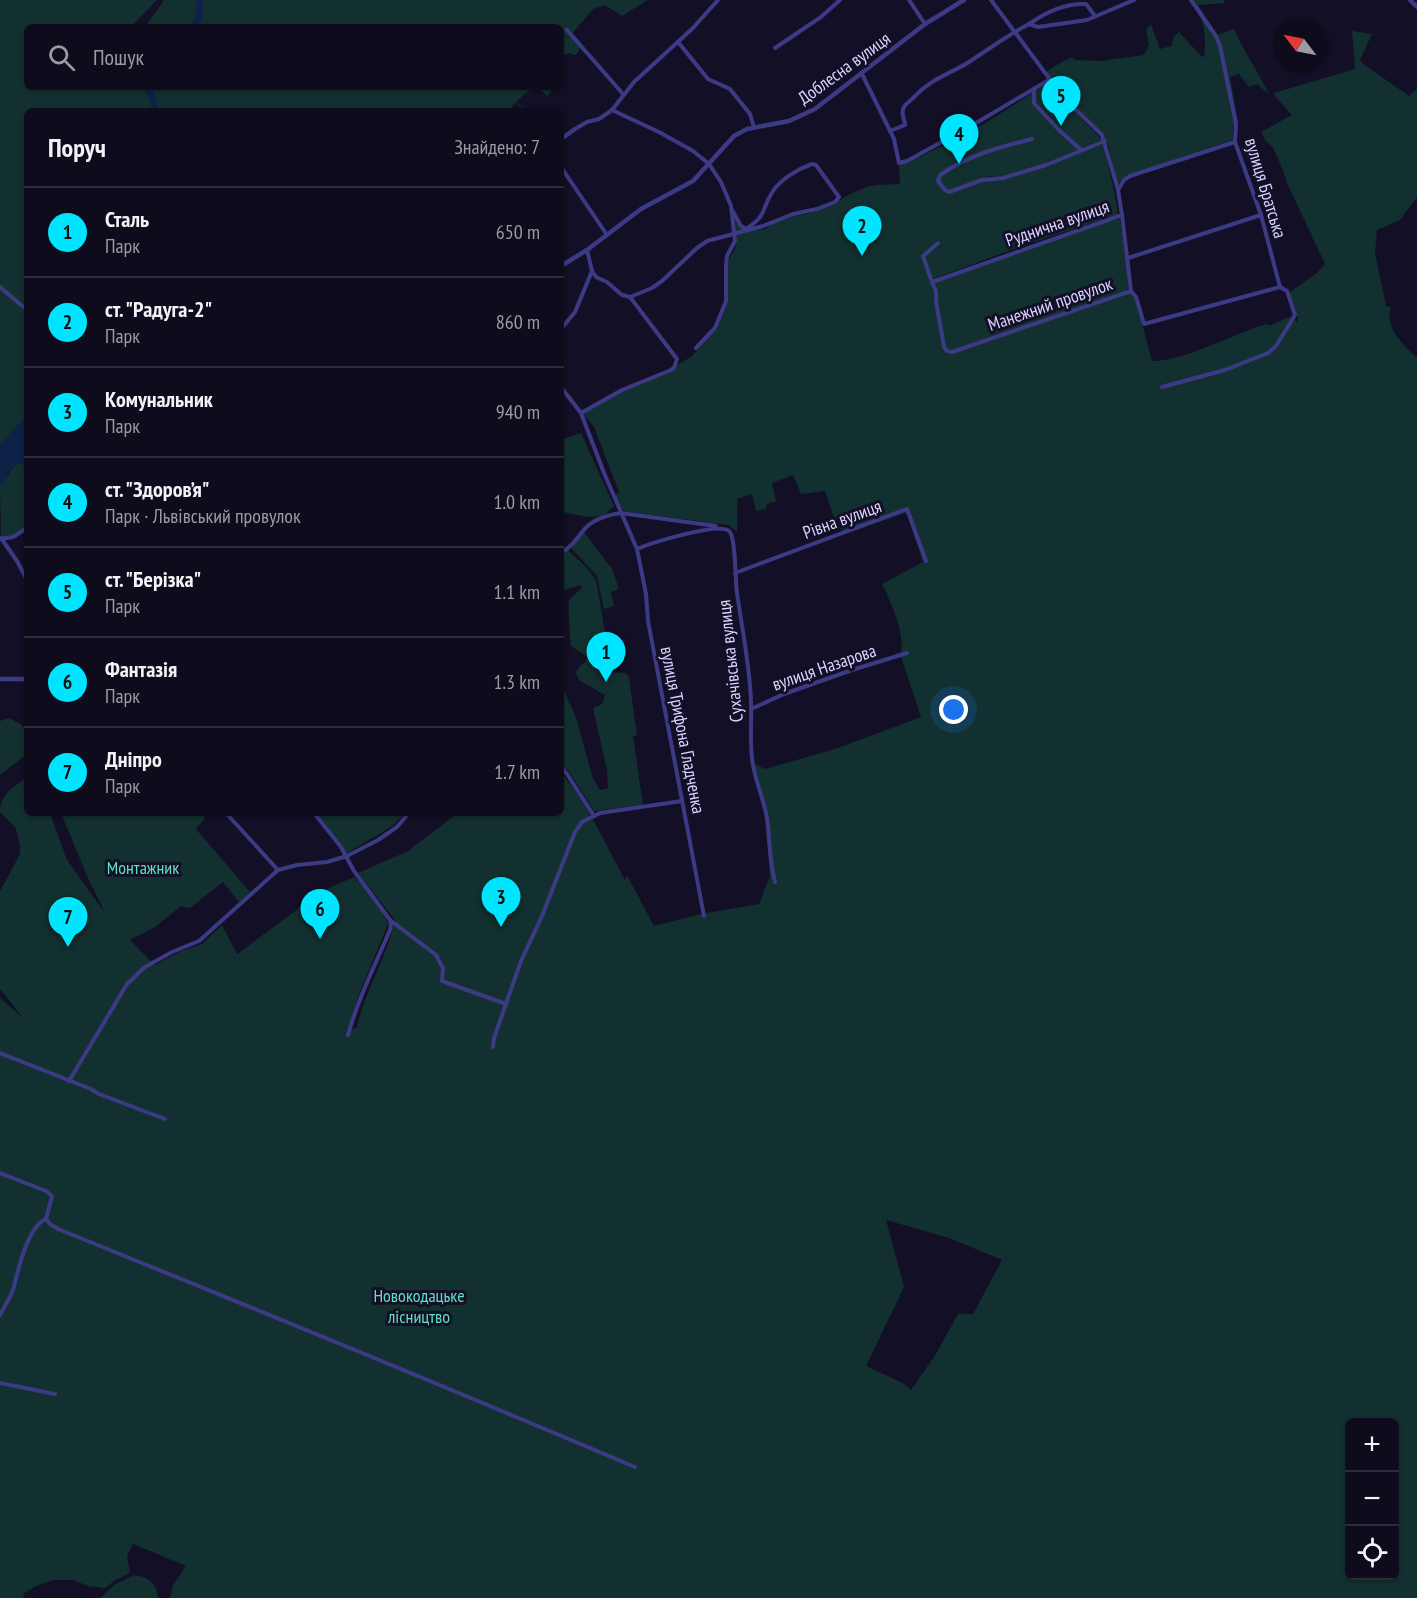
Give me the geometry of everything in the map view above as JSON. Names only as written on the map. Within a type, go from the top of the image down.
[{"type":"street","points":[[564,137],[612,110],[623,94],[718,0]]},
{"type":"street","points":[[775,48],[821,17],[840,0]]},
{"type":"street","points":[[909,0],[925,24]]},
{"type":"street","name":"Доблесна вулиця","points":[[564,264],[587,250],[641,209],[693,182],[734,136],[754,128],[789,121],[809,112],[828,100],[925,24],[964,0]]},
{"type":"street","points":[[991,0],[1063,98],[1102,135],[1118,190]]},
{"type":"street","points":[[1029,24],[1046,27],[1087,20],[1134,0]]},
{"type":"street","name":"вулиця Братська","points":[[1162,387],[1225,370],[1268,353],[1276,346],[1295,315],[1287,291],[1280,287],[1261,215],[1235,142],[1236,124],[1220,46],[1216,36],[1191,0]]},
{"type":"street","points":[[1410,0],[1417,7]]},
{"type":"street","points":[[890,131],[905,125],[902,113],[904,107],[924,87],[1045,14],[1074,3],[1086,4],[1095,16]]},
{"type":"street","points":[[567,30],[623,94]]},
{"type":"street","points":[[678,42],[708,79],[730,89],[750,114],[754,128]]},
{"type":"street","points":[[862,74],[890,131],[900,162],[907,161],[966,129],[1049,80]]},
{"type":"street","points":[[1034,89],[1034,103],[1081,150]]},
{"type":"street","points":[[612,110],[659,132],[693,151],[709,164],[721,182],[732,210],[741,226],[746,230]]},
{"type":"street","points":[[1032,139],[972,157],[940,175],[938,181],[949,192],[982,180],[1003,178],[1046,165],[1105,141]]},
{"type":"street","name":"Руднична вулиця","points":[[932,282],[1122,215],[1118,190],[1124,180],[1130,176],[1235,142]]},
{"type":"street","points":[[630,297],[657,284],[703,243],[817,209],[835,202],[839,197],[816,165],[810,164],[789,176],[773,190],[762,217],[746,230]]},
{"type":"street","points":[[564,171],[607,235]]},
{"type":"street","points":[[696,348],[715,328],[726,301],[727,256],[735,244],[732,210]]},
{"type":"street","points":[[1122,215],[1131,291]]},
{"type":"street","points":[[1128,258],[1261,215]]},
{"type":"street","points":[[932,282],[923,256],[938,243]]},
{"type":"street","points":[[581,412],[622,390],[671,370],[677,359],[630,297],[622,295],[607,282],[596,277],[592,271],[587,250]]},
{"type":"street","points":[[564,325],[575,312],[592,271]]},
{"type":"street","name":"Манежний провулок","points":[[932,282],[936,291],[944,347],[947,351],[952,352],[1131,291],[1136,297],[1144,324],[1280,287]]},
{"type":"street","points":[[0,287],[24,307]]},
{"type":"street","name":"вулиця Трифона Гладченка","points":[[564,391],[581,412],[637,549],[646,594],[648,621],[704,916]]},
{"type":"street","name":"Рівна вулиця","points":[[735,573],[907,508],[926,561]]},
{"type":"street","points":[[564,551],[593,522],[605,516],[621,513],[723,527],[733,536],[735,573]]},
{"type":"street","points":[[637,549],[647,544],[723,527]]},
{"type":"street","points":[[0,538],[13,537],[24,530]]},
{"type":"street","points":[[0,538],[24,574]]},
{"type":"street","name":"Сухачівська вулиця","points":[[735,573],[749,676],[753,766],[766,816],[771,869],[775,882]]},
{"type":"street","name":"вулиця Назарова","points":[[751,709],[784,694],[907,653]]},
{"type":"street","points":[[0,679],[24,679]]},
{"type":"street","points":[[564,770],[594,816]]},
{"type":"street","points":[[493,1047],[494,1038],[521,961],[542,916],[575,832],[582,822],[594,816],[628,808],[682,801]]},
{"type":"street","points":[[229,816],[278,870]]},
{"type":"street","points":[[316,816],[347,856],[354,871],[390,920],[436,955],[443,968],[443,981],[506,1004]]},
{"type":"street","points":[[69,1081],[127,984],[145,967],[172,952],[199,941],[278,870],[297,865],[327,862],[347,856],[378,840],[397,827],[406,816]]},
{"type":"street","points":[[348,1035],[356,1006],[390,930],[390,920]]},
{"type":"street","points":[[0,1053],[165,1119]]},
{"type":"street","points":[[0,1173],[46,1191],[52,1196],[46,1219]]},
{"type":"street","points":[[0,1315],[13,1290],[28,1242],[41,1221],[46,1219]]},
{"type":"street","points":[[46,1219],[58,1228],[635,1467]]},
{"type":"street","points":[[0,1383],[55,1394]]},
{"type":"green space","points":[[0,0],[157,0],[134,24],[24,24],[24,90],[531,90],[511,108],[24,108],[24,419],[0,445]]},
{"type":"green space","points":[[164,0],[648,0],[622,16],[605,5],[593,9],[572,34],[580,45],[575,55],[569,53],[564,56],[564,24],[147,24]]},
{"type":"green space","points":[[1190,0],[1224,0],[1225,3],[1198,5],[1217,35],[1234,29],[1269,94],[1257,84],[1249,87],[1239,74],[1230,77],[1238,122],[1233,126],[1233,140],[1130,175],[1123,178],[1117,186],[1109,148],[1103,133],[1078,112],[1045,73],[1072,57],[1075,60],[1101,61],[1144,55],[1149,45],[1146,30],[1151,24],[1160,49],[1171,46],[1174,36],[1179,32],[1204,57],[1205,42],[1202,22],[1200,14]]},
{"type":"green space","points":[[1352,31],[1372,34],[1360,60],[1362,63],[1409,96],[1417,89],[1417,197],[1400,220],[1377,230],[1375,253],[1386,306],[1391,307],[1392,328],[1406,347],[1417,357],[1417,1598],[170,1598],[173,1585],[186,1566],[133,1544],[127,1556],[130,1573],[105,1588],[88,1586],[73,1580],[54,1580],[36,1586],[23,1594],[24,1598],[0,1598],[0,998],[23,1018],[0,989],[0,891],[20,854],[20,844],[15,827],[0,812],[2,800],[12,788],[24,780],[24,816],[51,816],[67,860],[105,913],[62,816],[204,816],[205,818],[196,829],[250,892],[239,902],[223,882],[190,908],[181,906],[155,927],[130,940],[155,965],[181,951],[202,944],[222,925],[237,954],[322,891],[354,877],[374,899],[388,924],[358,997],[348,1031],[357,1027],[395,920],[358,873],[408,851],[454,816],[564,816],[564,777],[587,810],[625,880],[627,875],[654,926],[701,914],[759,904],[770,876],[765,816],[752,769],[755,764],[765,769],[835,749],[921,717],[901,657],[901,638],[897,620],[882,584],[923,562],[907,514],[848,533],[837,527],[825,491],[801,494],[793,475],[772,483],[776,501],[767,504],[766,509],[756,511],[752,494],[737,499],[737,532],[728,525],[628,512],[620,508],[615,495],[619,492],[594,427],[583,413],[610,397],[663,374],[692,356],[717,329],[727,302],[727,263],[737,241],[734,221],[736,220],[746,231],[766,229],[775,222],[818,211],[867,187],[900,184],[899,165],[979,127],[1048,83],[1102,140],[1043,164],[1104,144],[1118,211],[1116,215],[1025,245],[933,279],[934,281],[1101,223],[1120,219],[1129,285],[1127,290],[966,347],[969,349],[1130,293],[1135,297],[1152,361],[1164,360],[1193,352],[1254,328],[1267,324],[1269,326],[1292,316],[1297,322],[1298,318],[1289,293],[1318,272],[1325,264],[1272,146],[1266,142],[1261,132],[1292,115],[1274,93],[1355,69]],"holes":[[[1033,168],[999,179],[979,179],[990,176],[999,177]],[[886,1220],[949,1238],[1002,1260],[973,1314],[958,1314],[936,1354],[911,1390],[903,1383],[866,1366],[904,1287]]]},
{"type":"green space","points":[[541,90],[551,90],[547,96]]},
{"type":"green space","points":[[581,433],[614,506],[602,516],[590,517],[564,513],[564,439]]},
{"type":"green space","points":[[24,461],[24,529],[13,536],[1,537],[0,486],[14,466]]},
{"type":"green space","points":[[584,532],[612,569],[619,589],[611,592],[614,606],[604,609],[597,576],[571,548]]},
{"type":"green space","points":[[568,550],[596,580],[612,672],[626,673],[629,678],[637,735],[633,736],[643,805],[594,811],[564,767],[564,691],[576,717],[593,779],[600,790],[608,788],[607,770],[593,708],[602,704],[605,695],[579,680],[576,673],[586,661],[586,656],[571,646],[569,601],[582,588],[580,585],[564,590],[564,553]]},
{"type":"green space","points":[[9,718],[22,725],[24,755],[0,775],[0,721]]},
{"type":"green space","points":[[319,816],[403,816],[391,827],[347,853]]},
{"type":"green space","points":[[134,1575],[144,1577],[151,1582],[156,1588],[158,1598],[101,1598],[114,1585]]},
{"type":"water","points":[[24,419],[24,463],[18,463],[9,471],[0,486],[0,445]]},
{"type":"waterway","points":[[196,24],[199,17],[200,0]]},
{"type":"waterway","points":[[152,90],[150,92],[155,108]]},
{"type":"waterway","points":[[516,103],[522,108]]},
{"type":"place","name":"ст. \"Берізка\"","points":[[1061,126]]},
{"type":"place","name":"ст. \"Здоров’я\"","points":[[959,164]]},
{"type":"place","name":"ст. \"Радуга-2\"","points":[[862,256]]},
{"type":"place","name":"Сталь","points":[[606,682]]},
{"type":"place","name":"Комунальник","points":[[501,927]]},
{"type":"place","name":"Фантазія","points":[[320,939]]},
{"type":"place","name":"Дніпро","points":[[68,947]]},
{"type":"park label","name":"Монтажник","points":[[143,867]]},
{"type":"park label","name":"Новокодацьке лісництво","points":[[419,1305]]}]
